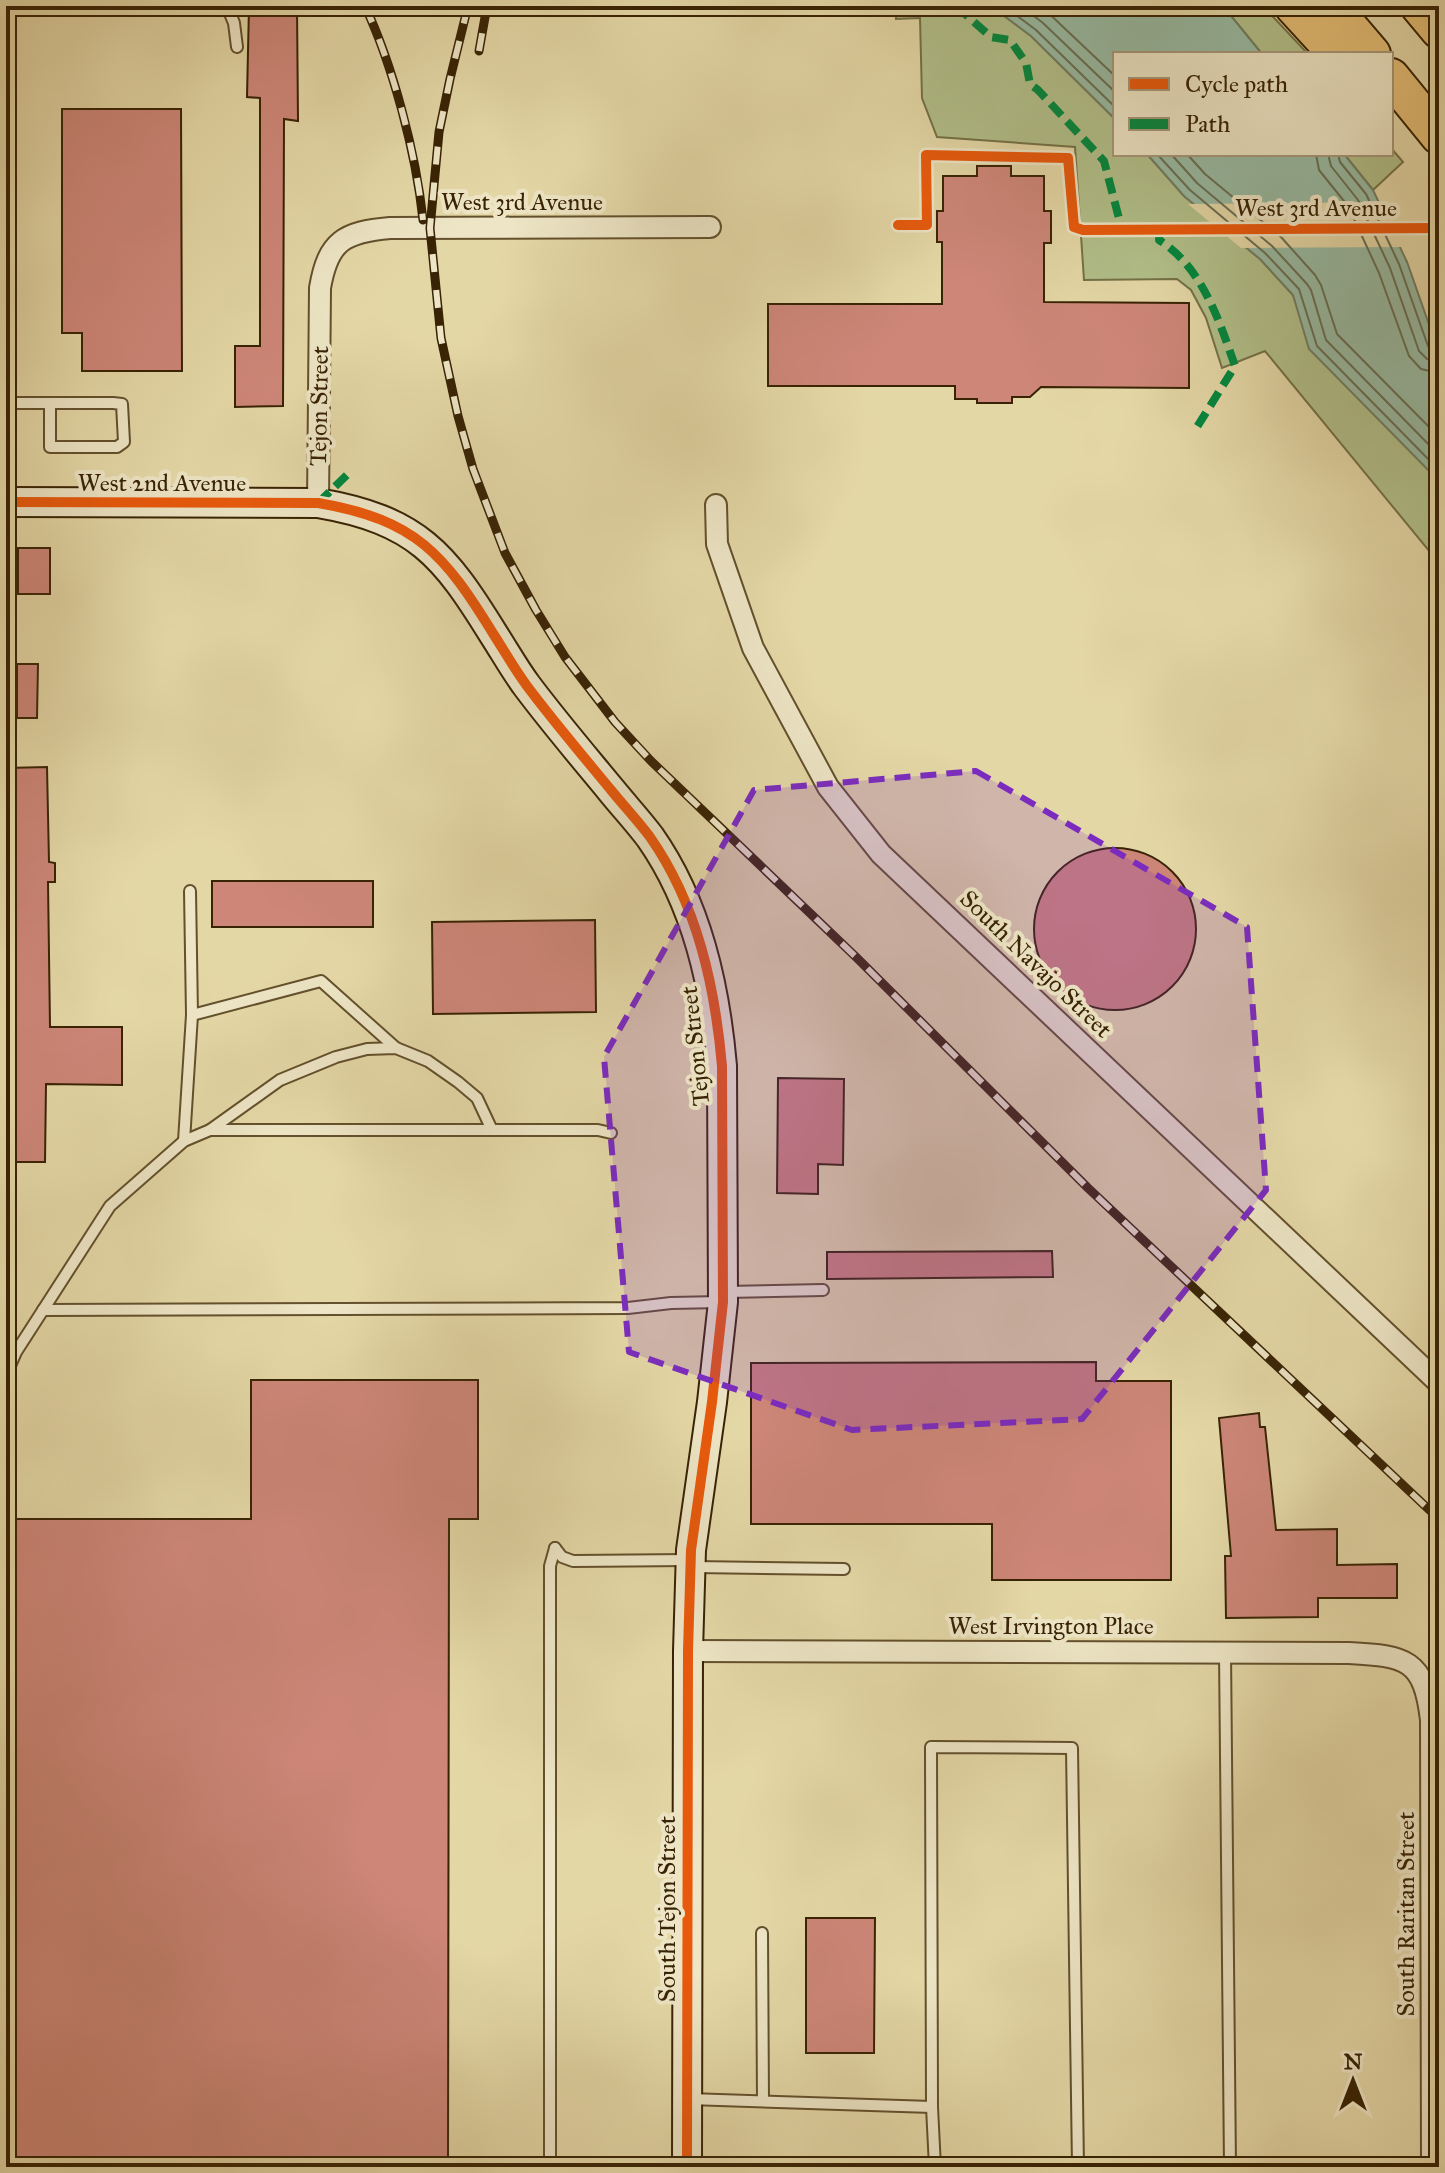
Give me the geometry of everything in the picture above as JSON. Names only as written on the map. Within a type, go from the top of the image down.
[{"type":"highway","points":[[1293,6],[1335,52]]},
{"type":"highway","points":[[1331,6],[1370,52]]},
{"type":"highway","points":[[1419,6],[1439,30]]},
{"type":"highway","points":[[1393,79],[1439,136]]},
{"type":"highway","points":[[1393,115],[1439,164]]},
{"type":"street","name":"West 3rd Avenue","points":[[338,244],[366,230],[390,228],[710,227]]},
{"type":"street","name":"Tejon Street","points":[[338,244],[329,254],[320,288],[318,503],[382,518],[425,544],[444,561],[468,593],[524,683],[649,835],[665,860],[691,918],[715,1000],[722,1066],[723,1297],[690,1564],[688,1651]]},
{"type":"street","name":"West 2nd Avenue","points":[[6,502],[318,503]]},
{"type":"street","name":"South Navajo Street","points":[[716,505],[717,544],[753,648],[828,787],[881,854],[1439,1383]]},
{"type":"street","name":"West Irvington Place","points":[[688,1651],[1371,1654],[1393,1657],[1412,1665]]},
{"type":"street","name":"South Tejon Street","points":[[687,2167],[688,1651]]},
{"type":"street","name":"South Raritan Street","points":[[1412,1665],[1426,1688],[1431,1720],[1436,1993],[1432,2167]]},
{"type":"lane","points":[[227,6],[234,23],[237,47]]},
{"type":"lane","points":[[6,403],[50,403],[122,404],[124,442],[117,447],[50,447],[50,403]]},
{"type":"lane","points":[[184,1141],[192,1015],[190,891]]},
{"type":"lane","points":[[192,1015],[321,981],[396,1048],[428,1061],[477,1098],[492,1130]]},
{"type":"lane","points":[[6,1375],[16,1352],[110,1206],[184,1141],[210,1130],[280,1080],[336,1057],[367,1049],[396,1048]]},
{"type":"lane","points":[[210,1130],[598,1130],[611,1133]]},
{"type":"lane","points":[[43,1310],[613,1308],[823,1290]]},
{"type":"lane","points":[[550,2167],[550,1566],[555,1548],[562,1557],[573,1561],[844,1569]]},
{"type":"lane","points":[[1225,1652],[1230,2167]]},
{"type":"lane","points":[[935,2167],[932,2107],[931,1747],[1072,1748],[1078,2167]]},
{"type":"lane","points":[[762,1933],[763,2101]]},
{"type":"lane","points":[[687,2099],[932,2107]]},
{"type":"highlighted area","points":[[976,771],[1247,927],[1266,1190],[1082,1419],[852,1430],[629,1352],[604,1057],[754,790]]},
{"type":"shaded area","points":[[896,6],[991,6],[1031,36],[1113,117],[1113,156],[1149,156],[1184,196],[1260,259],[1293,295],[1301,318],[1439,481],[1439,563],[1265,351],[1222,368],[1206,318],[1191,290],[1177,279],[1084,280],[1075,147],[937,137],[922,98],[920,18],[896,19]]},
{"type":"shaded area","points":[[1223,6],[1263,6],[1306,52],[1260,52]]},
{"type":"shaded area","points":[[1393,150],[1403,162],[1373,190],[1346,156],[1393,156]]},
{"type":"water","points":[[991,6],[1223,6],[1260,52],[1113,52],[1113,117],[1031,36]]},
{"type":"water","points":[[1149,156],[1346,156],[1373,190],[1407,262],[1439,353],[1439,481],[1309,349],[1293,295],[1260,259],[1184,196]]},
{"type":"pier","points":[[1383,202],[1405,247],[1241,248],[1188,204]]},
{"type":"building","points":[[249,6],[297,6],[298,121],[284,119],[283,406],[235,407],[235,346],[260,346],[260,98],[247,97]]},
{"type":"building","points":[[62,109],[181,109],[182,371],[82,371],[82,333],[62,333]]},
{"type":"building","points":[[977,166],[1011,166],[1011,176],[1044,176],[1044,211],[1051,211],[1051,243],[1044,243],[1044,302],[1189,303],[1189,388],[1041,387],[1030,397],[1012,397],[1012,403],[977,403],[977,399],[955,399],[955,386],[768,386],[768,304],[942,304],[942,242],[937,242],[937,211],[943,211],[943,176],[977,176]]},
{"type":"building","points":[[18,548],[50,548],[50,594],[18,594]]},
{"type":"building","points":[[17,664],[38,664],[37,718],[17,718]]},
{"type":"building","points":[[47,767],[49,862],[55,863],[55,882],[48,882],[50,1027],[122,1027],[122,1085],[46,1084],[45,1162],[6,1162],[6,894],[14,894],[15,849],[8,849],[6,768]]},
{"type":"building","points":[[1115,848],[1146,854],[1172,872],[1190,898],[1196,929],[1190,960],[1172,986],[1146,1004],[1115,1010],[1084,1004],[1058,986],[1040,960],[1034,929],[1040,898],[1058,872],[1084,854]]},
{"type":"building","points":[[212,881],[373,881],[373,927],[212,927]]},
{"type":"building","points":[[595,920],[596,1012],[433,1014],[432,922]]},
{"type":"building","points":[[778,1078],[844,1079],[843,1165],[818,1164],[818,1194],[777,1193]]},
{"type":"building","points":[[1052,1251],[1053,1277],[827,1279],[827,1252]]},
{"type":"building","points":[[1096,1362],[1096,1381],[1171,1381],[1171,1580],[992,1580],[992,1524],[751,1524],[751,1363]]},
{"type":"building","points":[[251,1380],[478,1380],[478,1519],[449,1519],[448,2167],[6,2167],[6,1519],[251,1519]]},
{"type":"building","points":[[1259,1413],[1260,1427],[1265,1427],[1276,1530],[1337,1529],[1337,1565],[1397,1564],[1397,1598],[1318,1598],[1318,1617],[1226,1618],[1225,1556],[1231,1556],[1219,1418]]},
{"type":"building","points":[[806,1918],[875,1918],[874,2053],[806,2053]]},
{"type":"railway","points":[[365,6],[385,55],[402,110],[423,220]]},
{"type":"railway","points":[[468,6],[439,132],[430,228],[441,338],[473,469],[505,553],[565,657],[615,722],[651,761],[857,958],[1088,1188],[1439,1519]]},
{"type":"railway","points":[[479,51],[487,6]]},
{"type":"marked path","points":[[956,6],[991,37],[1010,40],[1026,63],[1030,84],[1104,161],[1122,230]]},
{"type":"marked path","points":[[1160,229],[1159,240],[1187,265],[1207,296],[1235,366],[1197,427]]},
{"type":"marked path","points":[[318,503],[351,471]]},
{"type":"cycle path","points":[[898,225],[927,225],[926,155],[1068,158],[1074,227],[1083,230],[1439,228]]},
{"type":"cycle path","points":[[6,502],[318,503],[380,519],[404,531],[442,562],[459,583],[527,686],[650,837],[692,918],[709,976],[722,1066],[723,1302],[691,1550],[687,2167]]}]
